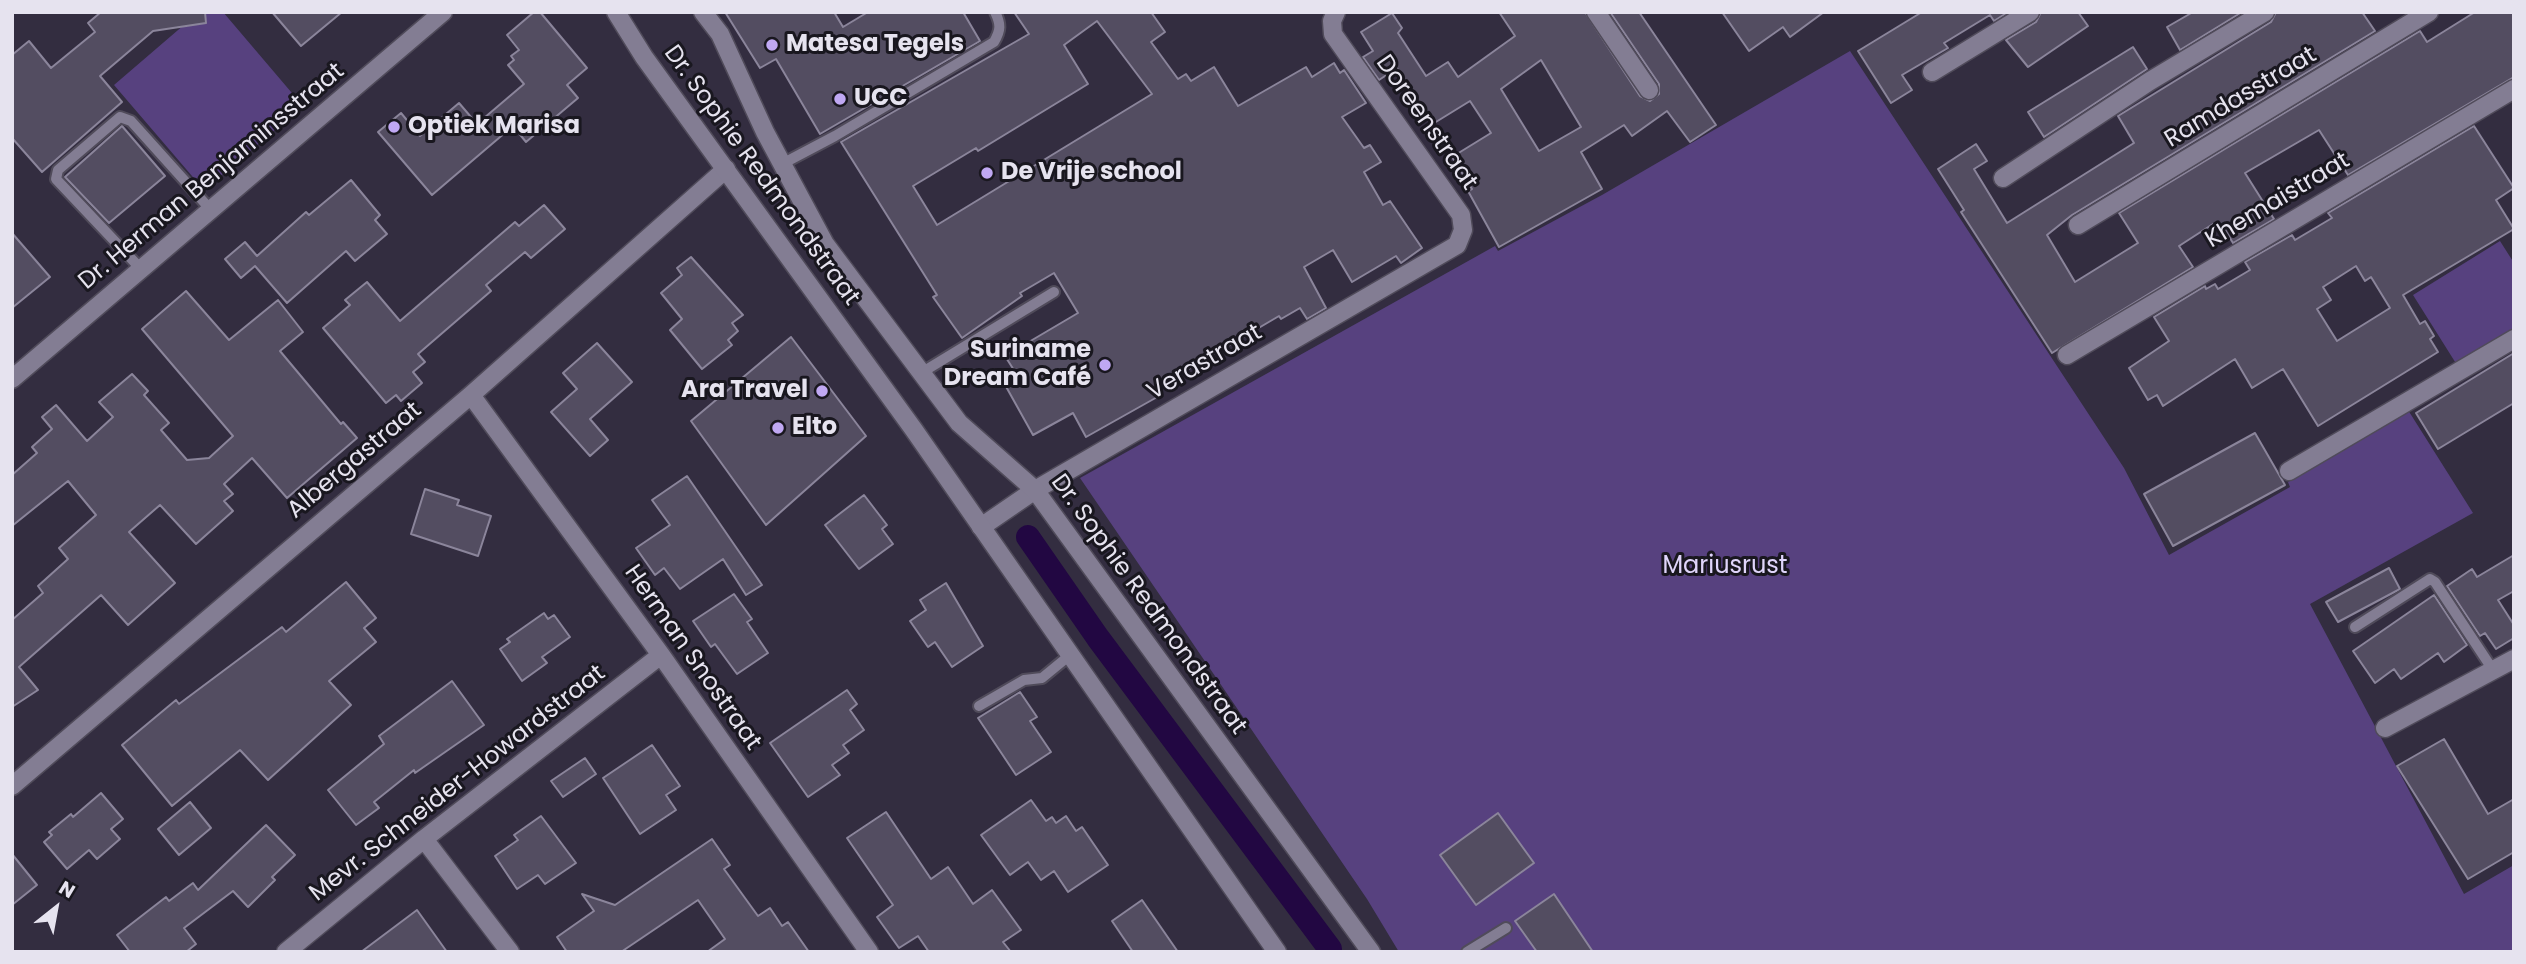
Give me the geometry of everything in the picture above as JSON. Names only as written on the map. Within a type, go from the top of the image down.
[{"type":"street","name":"Dr. Herman Benjaminsstraat","points":[[12,379],[443,12]]},
{"type":"street","name":"Dr. Sophie Redmondstraat","points":[[617,12],[644,57],[981,527],[1277,952]]},
{"type":"street","name":"Dr. Sophie Redmondstraat","points":[[703,12],[720,34],[782,164],[825,244],[959,423],[1035,490],[1371,952]]},
{"type":"street","name":"Doreenstraat","points":[[1336,12],[1332,21],[1333,34],[1461,215],[1463,230],[1457,245]]},
{"type":"street","points":[[1596,12],[1649,90]]},
{"type":"street","points":[[1932,72],[2030,12]]},
{"type":"street","points":[[2003,178],[2150,81],[2265,12]]},
{"type":"street","name":"Ramdasstraat","points":[[2078,225],[2429,12]]},
{"type":"street","name":"Khemaistraat","points":[[2067,355],[2514,89]]},
{"type":"street","name":"Albergastraat","points":[[12,786],[471,395],[726,169]]},
{"type":"street","name":"Verastraat","points":[[981,527],[1035,490],[1457,245]]},
{"type":"street","points":[[2289,471],[2514,339]]},
{"type":"street","name":"Herman Snostraat","points":[[471,395],[661,654],[869,952]]},
{"type":"street","name":"Mevr. Schneider-Howardstraat","points":[[286,952],[424,839],[661,654]]},
{"type":"street","points":[[2385,728],[2514,659]]},
{"type":"street","points":[[424,839],[510,952]]},
{"type":"lane","points":[[782,164],[994,42],[1000,22],[995,12]]},
{"type":"lane","points":[[141,269],[56,179],[58,170],[120,117],[131,121],[211,210]]},
{"type":"lane","points":[[921,373],[1054,292]]},
{"type":"lane","points":[[2354,627],[2430,579],[2435,582],[2493,670]]},
{"type":"lane","points":[[979,706],[1024,680],[1042,678],[1070,655]]},
{"type":"lane","points":[[1467,952],[1506,928]]},
{"type":"green space","points":[[199,12],[223,12],[303,106],[204,190],[114,85]]},
{"type":"green space","name":"Mariusrust","points":[[1850,51],[2124,468],[2169,555],[2290,487],[2288,482],[2408,410],[2473,513],[2310,604],[2464,894],[2514,865],[2514,952],[1399,952],[1367,899],[1080,478],[1495,246],[1498,251],[1602,195]]},
{"type":"green space","points":[[2500,241],[2514,263],[2514,329],[2457,365],[2413,295]]},
{"type":"building","points":[[101,12],[205,12],[206,23],[153,31],[100,76],[122,102],[42,172],[12,138],[12,55],[29,41],[51,68],[95,32],[88,23]]},
{"type":"building","points":[[272,12],[342,12],[301,46]]},
{"type":"building","points":[[534,12],[540,12],[587,68],[567,85],[578,98],[526,142],[513,126],[432,195],[378,132],[401,113],[420,136],[459,103],[477,124],[524,84],[508,65],[514,60],[511,56],[519,50],[507,35]]},
{"type":"building","name":"UCC","points":[[725,12],[834,12],[843,27],[868,12],[963,12],[980,41],[820,134],[776,59],[760,68]]},
{"type":"building","points":[[1014,12],[1151,12],[1165,32],[1151,42],[1178,79],[1186,74],[1191,81],[1214,67],[1238,106],[1306,67],[1312,77],[1334,63],[1340,73],[1344,70],[1366,103],[1342,117],[1364,148],[1370,145],[1381,162],[1364,172],[1383,205],[1390,201],[1422,248],[1401,263],[1396,256],[1352,282],[1333,250],[1304,267],[1326,308],[1307,319],[1300,308],[1281,319],[1279,316],[1155,389],[1159,396],[1086,437],[1073,413],[1033,435],[1004,383],[1017,375],[1005,356],[1078,313],[1054,273],[1020,293],[1022,296],[962,338],[933,297],[937,295],[841,142],[1029,34]],"holes":[[[1097,21],[1152,94],[937,225],[913,186],[976,148],[978,151],[1088,84],[1064,45]]]},
{"type":"building","points":[[1499,12],[1585,12],[1640,96],[1650,101],[1659,94],[1659,84],[1610,12],[1639,12],[1716,125],[1690,142],[1667,111],[1632,136],[1624,125],[1581,152],[1602,189],[1499,247],[1468,191],[1472,189],[1452,157],[1491,133],[1470,101],[1431,125],[1397,68],[1379,80],[1363,57],[1373,51],[1361,32],[1392,13],[1402,28],[1398,33],[1426,76],[1448,62],[1458,77],[1515,36]],"holes":[[[1541,60],[1581,127],[1539,151],[1501,89]]]},
{"type":"building","points":[[1722,12],[1824,12],[1790,37],[1783,27],[1749,51]]},
{"type":"building","points":[[1922,12],[2008,12],[1994,21],[1990,15],[1944,43],[1948,48],[1902,75],[1912,90],[1891,103],[1858,51]]},
{"type":"building","points":[[2041,12],[2078,12],[2088,26],[2028,67],[2006,40],[2036,22]]},
{"type":"building","points":[[2193,12],[2242,12],[2180,50],[2167,27]]},
{"type":"building","points":[[2276,12],[2362,12],[2375,31],[2072,215],[2047,235],[2075,282],[2138,243],[2119,213],[2420,31],[2427,42],[2475,12],[2514,12],[2514,77],[2348,175],[2319,130],[2245,173],[2274,219],[2233,243],[2222,225],[2216,229],[2213,224],[2179,246],[2193,267],[2052,353],[1961,212],[1964,210],[1938,169],[1976,144],[1987,161],[1974,169],[2007,223],[2134,143],[2118,116],[2271,22]]},
{"type":"building","points":[[2133,47],[2147,69],[2044,137],[2028,112]]},
{"type":"building","points":[[122,126],[165,176],[109,223],[65,177]]},
{"type":"building","points":[[2474,126],[2514,188],[2496,200],[2514,229],[2403,295],[2420,324],[2425,321],[2434,336],[2430,339],[2438,352],[2318,426],[2283,369],[2252,388],[2235,359],[2163,406],[2157,395],[2148,400],[2129,368],[2169,341],[2154,317],[2205,286],[2206,289],[2215,284],[2218,289],[2250,270],[2245,262],[2292,235],[2295,240],[2332,218],[2328,213]],"holes":[[[2356,266],[2365,281],[2371,277],[2390,308],[2337,341],[2317,309],[2331,300],[2323,287]]]},
{"type":"building","points":[[351,180],[380,215],[375,220],[387,234],[355,261],[346,251],[287,303],[255,266],[241,278],[225,259],[245,242],[257,256],[306,212],[309,215]]},
{"type":"building","points":[[544,205],[565,229],[531,258],[525,252],[486,285],[491,291],[418,354],[425,362],[413,372],[422,383],[401,401],[396,395],[386,403],[323,328],[350,305],[345,300],[367,282],[400,321],[515,222],[519,226]]},
{"type":"building","points":[[12,233],[50,277],[12,308]]},
{"type":"building","points":[[691,257],[743,315],[732,323],[738,331],[728,340],[732,345],[702,369],[670,330],[682,319],[661,293],[682,275],[677,268]]},
{"type":"building","points":[[186,291],[229,340],[278,300],[303,332],[280,351],[341,424],[343,422],[357,438],[287,498],[252,458],[224,484],[233,494],[224,501],[233,511],[196,544],[160,505],[129,532],[175,583],[128,625],[101,595],[19,667],[38,690],[12,707],[12,620],[43,593],[38,586],[68,559],[59,548],[96,515],[68,481],[12,526],[12,475],[37,453],[32,447],[52,429],[42,417],[56,405],[87,441],[113,417],[99,402],[132,374],[148,391],[144,395],[169,423],[161,430],[187,460],[209,458],[233,436],[142,329]]},
{"type":"building","name":"Elto","points":[[791,337],[866,436],[766,525],[691,421]]},
{"type":"building","points":[[597,343],[632,382],[590,419],[608,440],[590,456],[551,412],[577,389],[563,373]]},
{"type":"building","points":[[2514,353],[2514,403],[2438,449],[2416,413]]},
{"type":"building","points":[[2255,433],[2285,485],[2173,546],[2144,494]]},
{"type":"building","points":[[687,476],[762,585],[746,595],[723,559],[680,589],[664,568],[655,575],[636,548],[670,525],[652,500]]},
{"type":"building","points":[[425,489],[459,500],[457,505],[491,516],[478,556],[411,534]]},
{"type":"building","points":[[864,495],[887,525],[882,529],[893,544],[859,569],[825,525]]},
{"type":"building","points":[[2514,555],[2514,591],[2498,600],[2514,625],[2514,638],[2496,649],[2485,633],[2480,636],[2447,586],[2472,569],[2477,577]]},
{"type":"building","points":[[2389,568],[2400,589],[2338,622],[2326,602]]},
{"type":"building","points":[[346,582],[376,618],[364,628],[376,642],[329,681],[351,705],[268,780],[240,750],[172,806],[122,745],[176,700],[179,704],[282,627],[286,632]]},
{"type":"building","points":[[946,583],[983,646],[952,667],[935,642],[928,647],[910,621],[926,610],[920,600]]},
{"type":"building","points":[[734,594],[752,619],[747,622],[768,653],[737,674],[715,644],[711,647],[693,621]]},
{"type":"building","points":[[2434,595],[2467,645],[2444,662],[2438,653],[2401,679],[2394,669],[2375,683],[2353,651]]},
{"type":"building","points":[[544,613],[548,619],[554,615],[570,637],[542,657],[547,663],[522,681],[500,649],[510,642],[507,639]]},
{"type":"building","points":[[452,681],[484,725],[415,773],[414,770],[374,802],[379,808],[356,825],[328,790],[384,744],[379,736]]},
{"type":"building","points":[[847,690],[857,704],[850,710],[864,730],[843,745],[849,753],[832,765],[840,775],[808,797],[770,743]]},
{"type":"building","points":[[1020,692],[1037,717],[1030,721],[1051,752],[1016,775],[978,718]]},
{"type":"building","points":[[2444,739],[2488,814],[2514,799],[2514,852],[2468,879],[2397,766]]},
{"type":"building","points":[[652,745],[680,786],[666,795],[676,810],[640,834],[603,778]]},
{"type":"building","points":[[585,758],[596,774],[563,797],[551,781]]},
{"type":"building","points":[[101,793],[123,819],[111,829],[120,839],[97,859],[89,850],[67,869],[44,842],[52,835],[49,832],[71,814],[73,817]]},
{"type":"building","points":[[1031,800],[1046,821],[1052,817],[1056,823],[1066,816],[1076,831],[1082,827],[1108,865],[1068,892],[1054,871],[1041,880],[1028,862],[1010,875],[981,835]]},
{"type":"building","points":[[190,802],[211,828],[179,855],[158,829]]},
{"type":"building","points":[[886,812],[931,879],[948,867],[973,904],[992,890],[1021,930],[1003,942],[1011,952],[929,952],[918,936],[899,948],[877,917],[893,905],[847,838]]},
{"type":"building","points":[[1498,813],[1534,863],[1476,905],[1440,855]]},
{"type":"building","points":[[541,816],[576,863],[545,884],[538,875],[517,889],[495,856],[518,840],[514,835]]},
{"type":"building","points":[[266,825],[295,855],[272,877],[275,880],[248,907],[233,891],[184,928],[196,944],[186,952],[130,952],[117,935],[166,897],[169,901],[193,883],[198,890]]},
{"type":"building","points":[[712,839],[730,865],[724,869],[758,916],[770,908],[782,926],[788,922],[809,952],[707,952],[725,939],[698,900],[621,952],[567,952],[557,937],[594,911],[582,894],[615,905]]},
{"type":"building","points":[[12,854],[37,885],[12,905]]},
{"type":"building","points":[[1554,894],[1593,952],[1537,952],[1515,921]]},
{"type":"building","points":[[1142,900],[1178,952],[1133,952],[1112,921]]},
{"type":"building","points":[[417,910],[447,952],[361,952]]},
{"type":"waterway","points":[[1028,537],[1098,638],[1330,949]]},
{"type":"place","name":"Matesa Tegels","points":[[772,45]]},
{"type":"place","name":"UCC","points":[[840,99]]},
{"type":"place","name":"Optiek Marisa","points":[[394,127]]},
{"type":"place","name":"De Vrije school","points":[[987,173]]},
{"type":"place","name":"Suriname Dream Café","points":[[1105,365]]},
{"type":"place","name":"Ara Travel","points":[[822,391]]},
{"type":"place","name":"Elto","points":[[778,428]]}]
